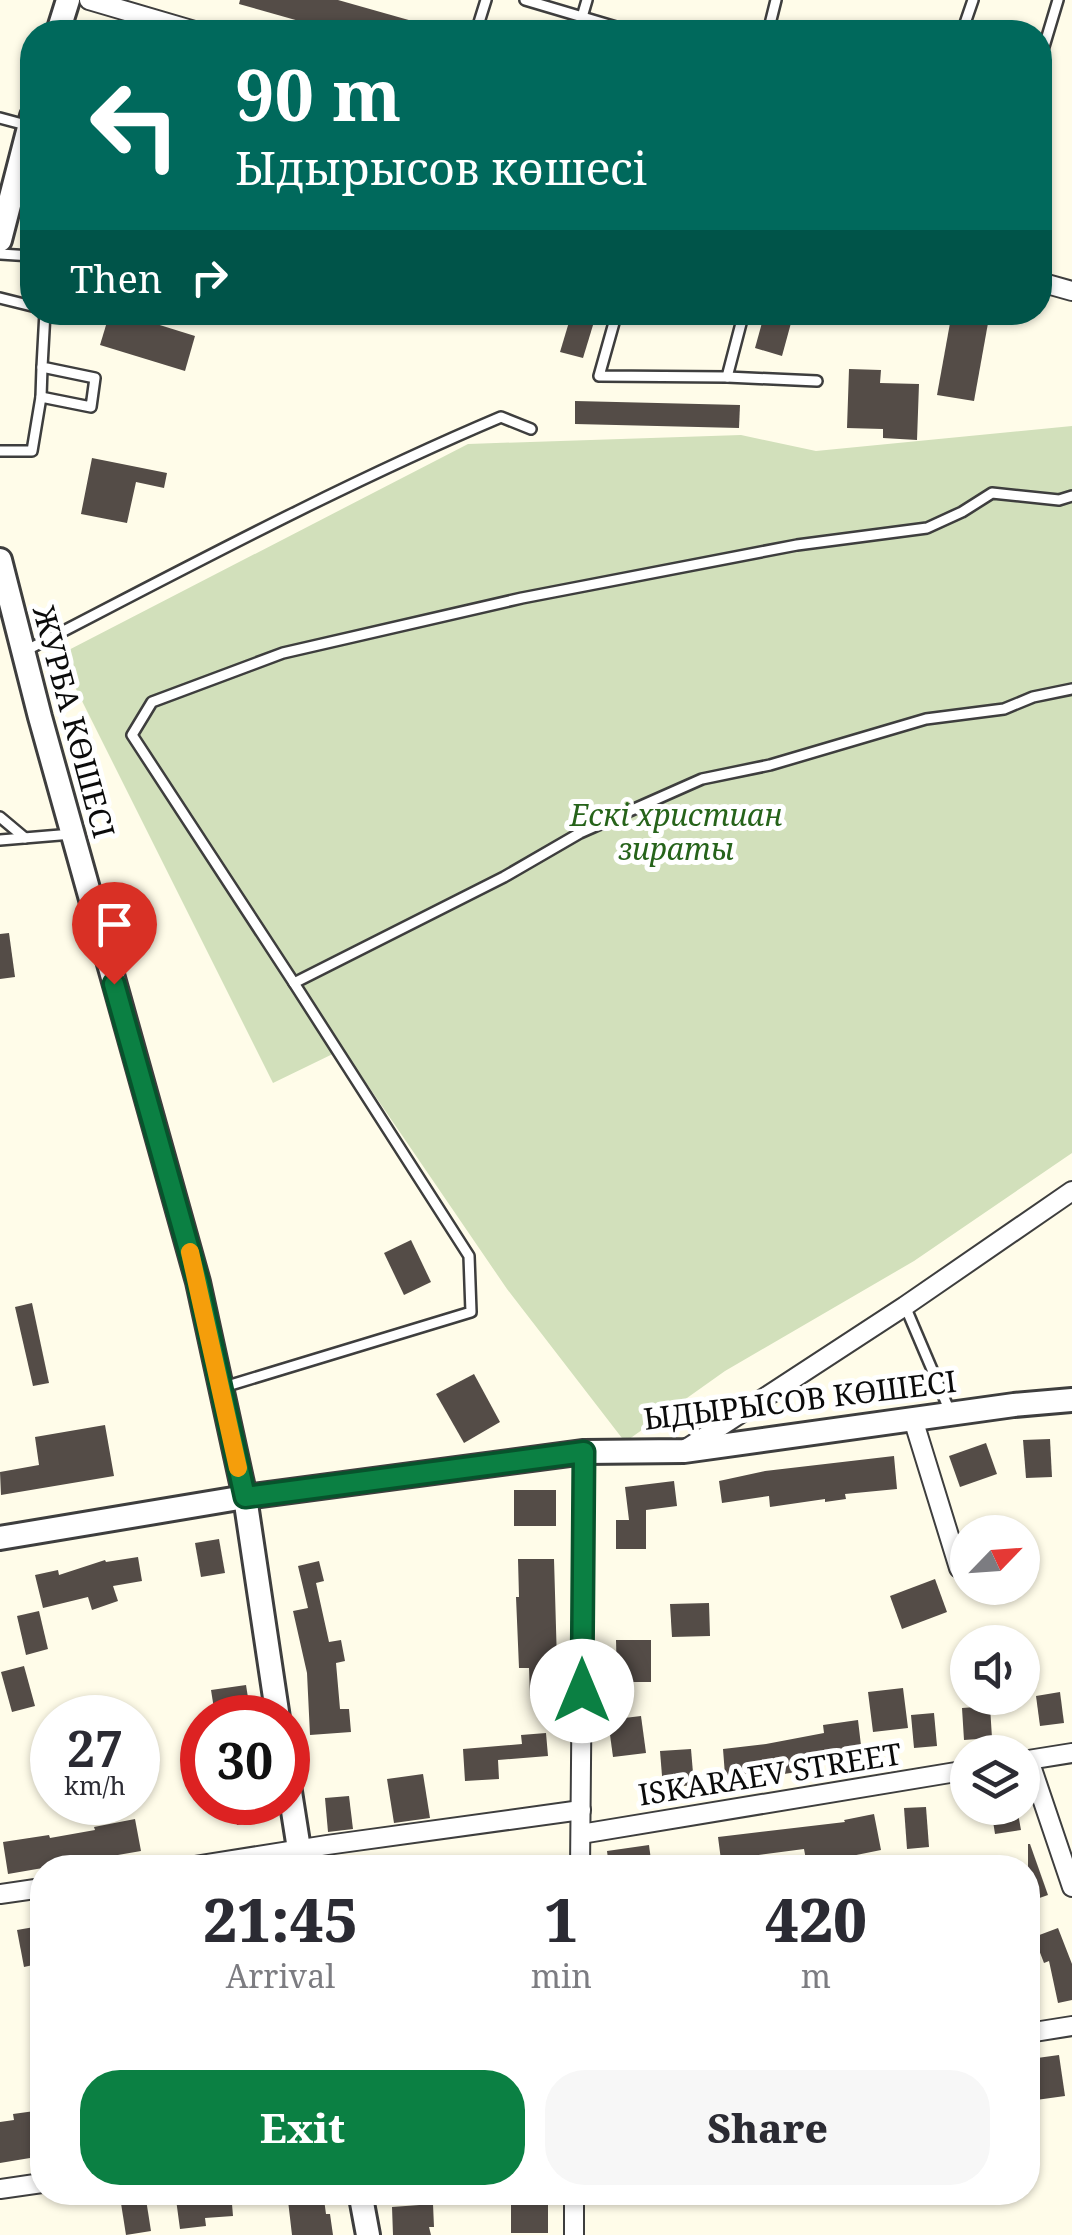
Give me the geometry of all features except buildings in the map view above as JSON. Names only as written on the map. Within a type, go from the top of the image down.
[{"type":"street","points":[[88,0],[126,5],[166,20]]},
{"type":"street","points":[[0,240],[20,167]]},
{"type":"street","name":"ЖУРБА КӨШЕСІ","points":[[1,569],[198,1282],[245,1497],[275,1695]]},
{"type":"street","points":[[684,1451],[1072,1191]]},
{"type":"street","name":"ЫДЫРЫСОВ КӨШЕСІ","points":[[0,1538],[245,1497],[584,1452],[684,1451],[1072,1400]]},
{"type":"street","points":[[913,1419],[950,1536]]},
{"type":"street","points":[[580,1855],[584,1452]]},
{"type":"street","points":[[1040,1758],[1072,1753]]},
{"type":"street","name":"ISKARAEV STREET","points":[[581,1834],[950,1773]]},
{"type":"street","points":[[1040,1799],[1072,1887]]},
{"type":"street","points":[[307,1855],[327,1844],[582,1810]]},
{"type":"street","points":[[295,1825],[299,1855]]},
{"type":"street","points":[[0,1894],[30,1890]]},
{"type":"street","points":[[1040,2031],[1072,2026]]},
{"type":"street","points":[[0,2189],[30,2185]]},
{"type":"street","points":[[362,2205],[368,2235]]},
{"type":"street","points":[[574,2205],[574,2235]]},
{"type":"lane","points":[[525,0],[592,20]]},
{"type":"lane","points":[[582,17],[587,0]]},
{"type":"lane","points":[[1043,0],[1057,2]]},
{"type":"lane","points":[[0,451],[32,451],[41,397],[44,325]]},
{"type":"lane","points":[[613,325],[599,376],[818,381]]},
{"type":"lane","points":[[727,377],[741,325]]},
{"type":"lane","points":[[41,397],[91,408],[95,378],[42,368]]},
{"type":"lane","points":[[23,652],[342,489],[439,444],[501,417],[531,429]]},
{"type":"lane","points":[[221,1388],[471,1312],[469,1256],[132,734],[152,702],[283,653],[522,598],[798,545],[928,528],[992,493],[1060,500],[1072,496]]},
{"type":"lane","points":[[294,983],[504,878],[580,833],[702,779],[770,764],[926,719],[1004,709],[1072,688]]},
{"type":"lane","points":[[0,818],[26,838]]},
{"type":"lane","points":[[0,840],[73,834]]},
{"type":"lane","points":[[905,1306],[951,1414]]},
{"type":"green space","name":"Ескі христиан зираты","points":[[1072,426],[1072,1153],[914,1261],[725,1371],[625,1442],[507,1289],[343,1049],[273,1083],[59,655],[468,444],[741,435],[816,451]]},
{"type":"slow traffic","points":[[190,1252],[238,1468]]},
{"type":"route","points":[[114,984],[198,1282],[245,1497],[584,1452],[582,1691]]}]
